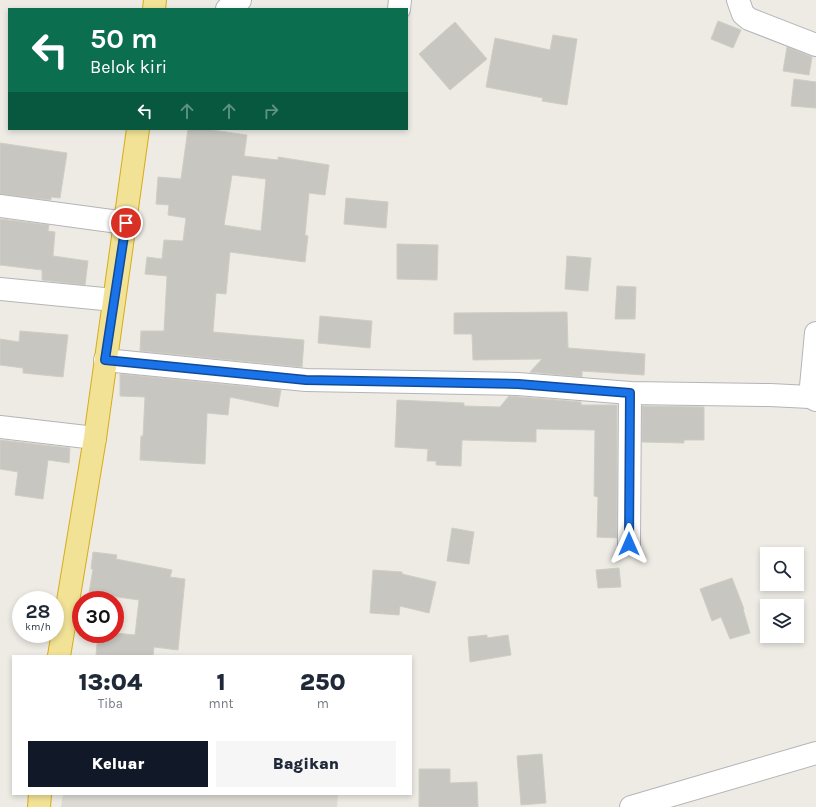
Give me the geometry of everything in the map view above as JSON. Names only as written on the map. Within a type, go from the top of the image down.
[{"type":"highway","points":[[59,655],[95,438],[138,130]]},
{"type":"highway","points":[[38,807],[40,795]]},
{"type":"street","points":[[231,8],[240,0]]},
{"type":"street","points":[[738,0],[742,14],[749,19],[816,45]]},
{"type":"street","points":[[0,206],[126,223]]},
{"type":"street","points":[[0,289],[114,300]]},
{"type":"street","points":[[105,360],[306,380],[518,384],[630,393],[813,398],[816,333]]},
{"type":"street","points":[[629,544],[630,393]]},
{"type":"street","points":[[0,427],[95,438]]},
{"type":"street","points":[[631,807],[816,753]]},
{"type":"shaded area","points":[[63,795],[338,795],[337,807],[61,807]]},
{"type":"building","points":[[718,21],[741,30],[733,48],[711,39]]},
{"type":"building","points":[[455,22],[487,59],[450,90],[419,54]]},
{"type":"building","points":[[553,35],[577,39],[567,105],[542,101],[543,98],[486,87],[495,38],[550,50]]},
{"type":"building","points":[[787,47],[812,57],[809,75],[783,71]]},
{"type":"building","points":[[794,79],[816,82],[816,108],[791,106]]},
{"type":"building","points":[[188,130],[212,130],[247,135],[244,156],[278,160],[278,157],[329,165],[325,195],[309,193],[305,235],[308,236],[305,262],[230,252],[226,294],[216,293],[213,332],[304,340],[302,367],[140,351],[141,331],[164,331],[167,276],[145,274],[147,257],[162,259],[164,240],[183,241],[186,218],[168,215],[169,205],[156,204],[158,177],[181,179]],"holes":[[[232,175],[266,179],[261,231],[224,225]]]},
{"type":"building","points":[[0,143],[67,153],[60,198],[51,197],[51,200],[0,194]]},
{"type":"building","points":[[346,198],[388,202],[386,228],[344,224]]},
{"type":"building","points":[[0,219],[49,225],[48,231],[55,232],[53,256],[88,261],[85,285],[42,280],[42,270],[0,265]]},
{"type":"building","points":[[397,244],[438,245],[437,280],[397,279]]},
{"type":"building","points":[[567,256],[591,258],[588,291],[565,289]]},
{"type":"building","points":[[617,286],[636,287],[635,319],[615,319]]},
{"type":"building","points":[[567,312],[568,348],[645,354],[644,375],[582,371],[582,377],[530,372],[542,359],[473,360],[472,334],[454,334],[454,313]]},
{"type":"building","points":[[320,316],[372,321],[370,348],[318,343]]},
{"type":"building","points":[[20,331],[68,335],[63,377],[23,373],[23,368],[0,365],[0,339],[19,342]]},
{"type":"building","points":[[120,374],[281,390],[278,407],[230,397],[228,415],[207,413],[205,464],[140,460],[145,397],[120,396]]},
{"type":"building","points":[[509,396],[581,402],[581,405],[617,405],[617,538],[597,537],[598,497],[594,496],[595,430],[536,429],[536,442],[462,440],[461,466],[436,465],[436,461],[427,461],[428,449],[395,447],[397,400],[464,403],[464,406],[500,407]]},
{"type":"building","points":[[642,406],[704,407],[704,440],[684,440],[684,443],[642,442]]},
{"type":"building","points":[[0,440],[70,448],[69,463],[48,460],[43,499],[15,495],[18,472],[0,469]]},
{"type":"building","points":[[452,528],[474,532],[469,564],[447,561]]},
{"type":"building","points":[[93,552],[117,555],[116,559],[172,570],[170,577],[185,579],[178,650],[154,647],[153,655],[96,655],[97,643],[124,643],[124,634],[135,635],[139,600],[124,598],[124,591],[89,591],[93,569],[91,569]]},
{"type":"building","points":[[619,568],[621,587],[598,588],[596,570]]},
{"type":"building","points":[[373,570],[402,572],[402,574],[436,582],[429,613],[400,606],[399,615],[370,613]]},
{"type":"building","points":[[732,578],[744,609],[750,633],[730,639],[721,617],[712,621],[700,589]]},
{"type":"building","points":[[487,635],[487,638],[508,635],[511,655],[470,662],[468,637]]},
{"type":"building","points":[[542,754],[546,803],[521,805],[517,756]]},
{"type":"building","points":[[419,769],[450,769],[450,783],[477,782],[478,807],[419,807]]},
{"type":"route","points":[[126,223],[105,360],[306,380],[518,384],[630,393],[629,544]]}]
